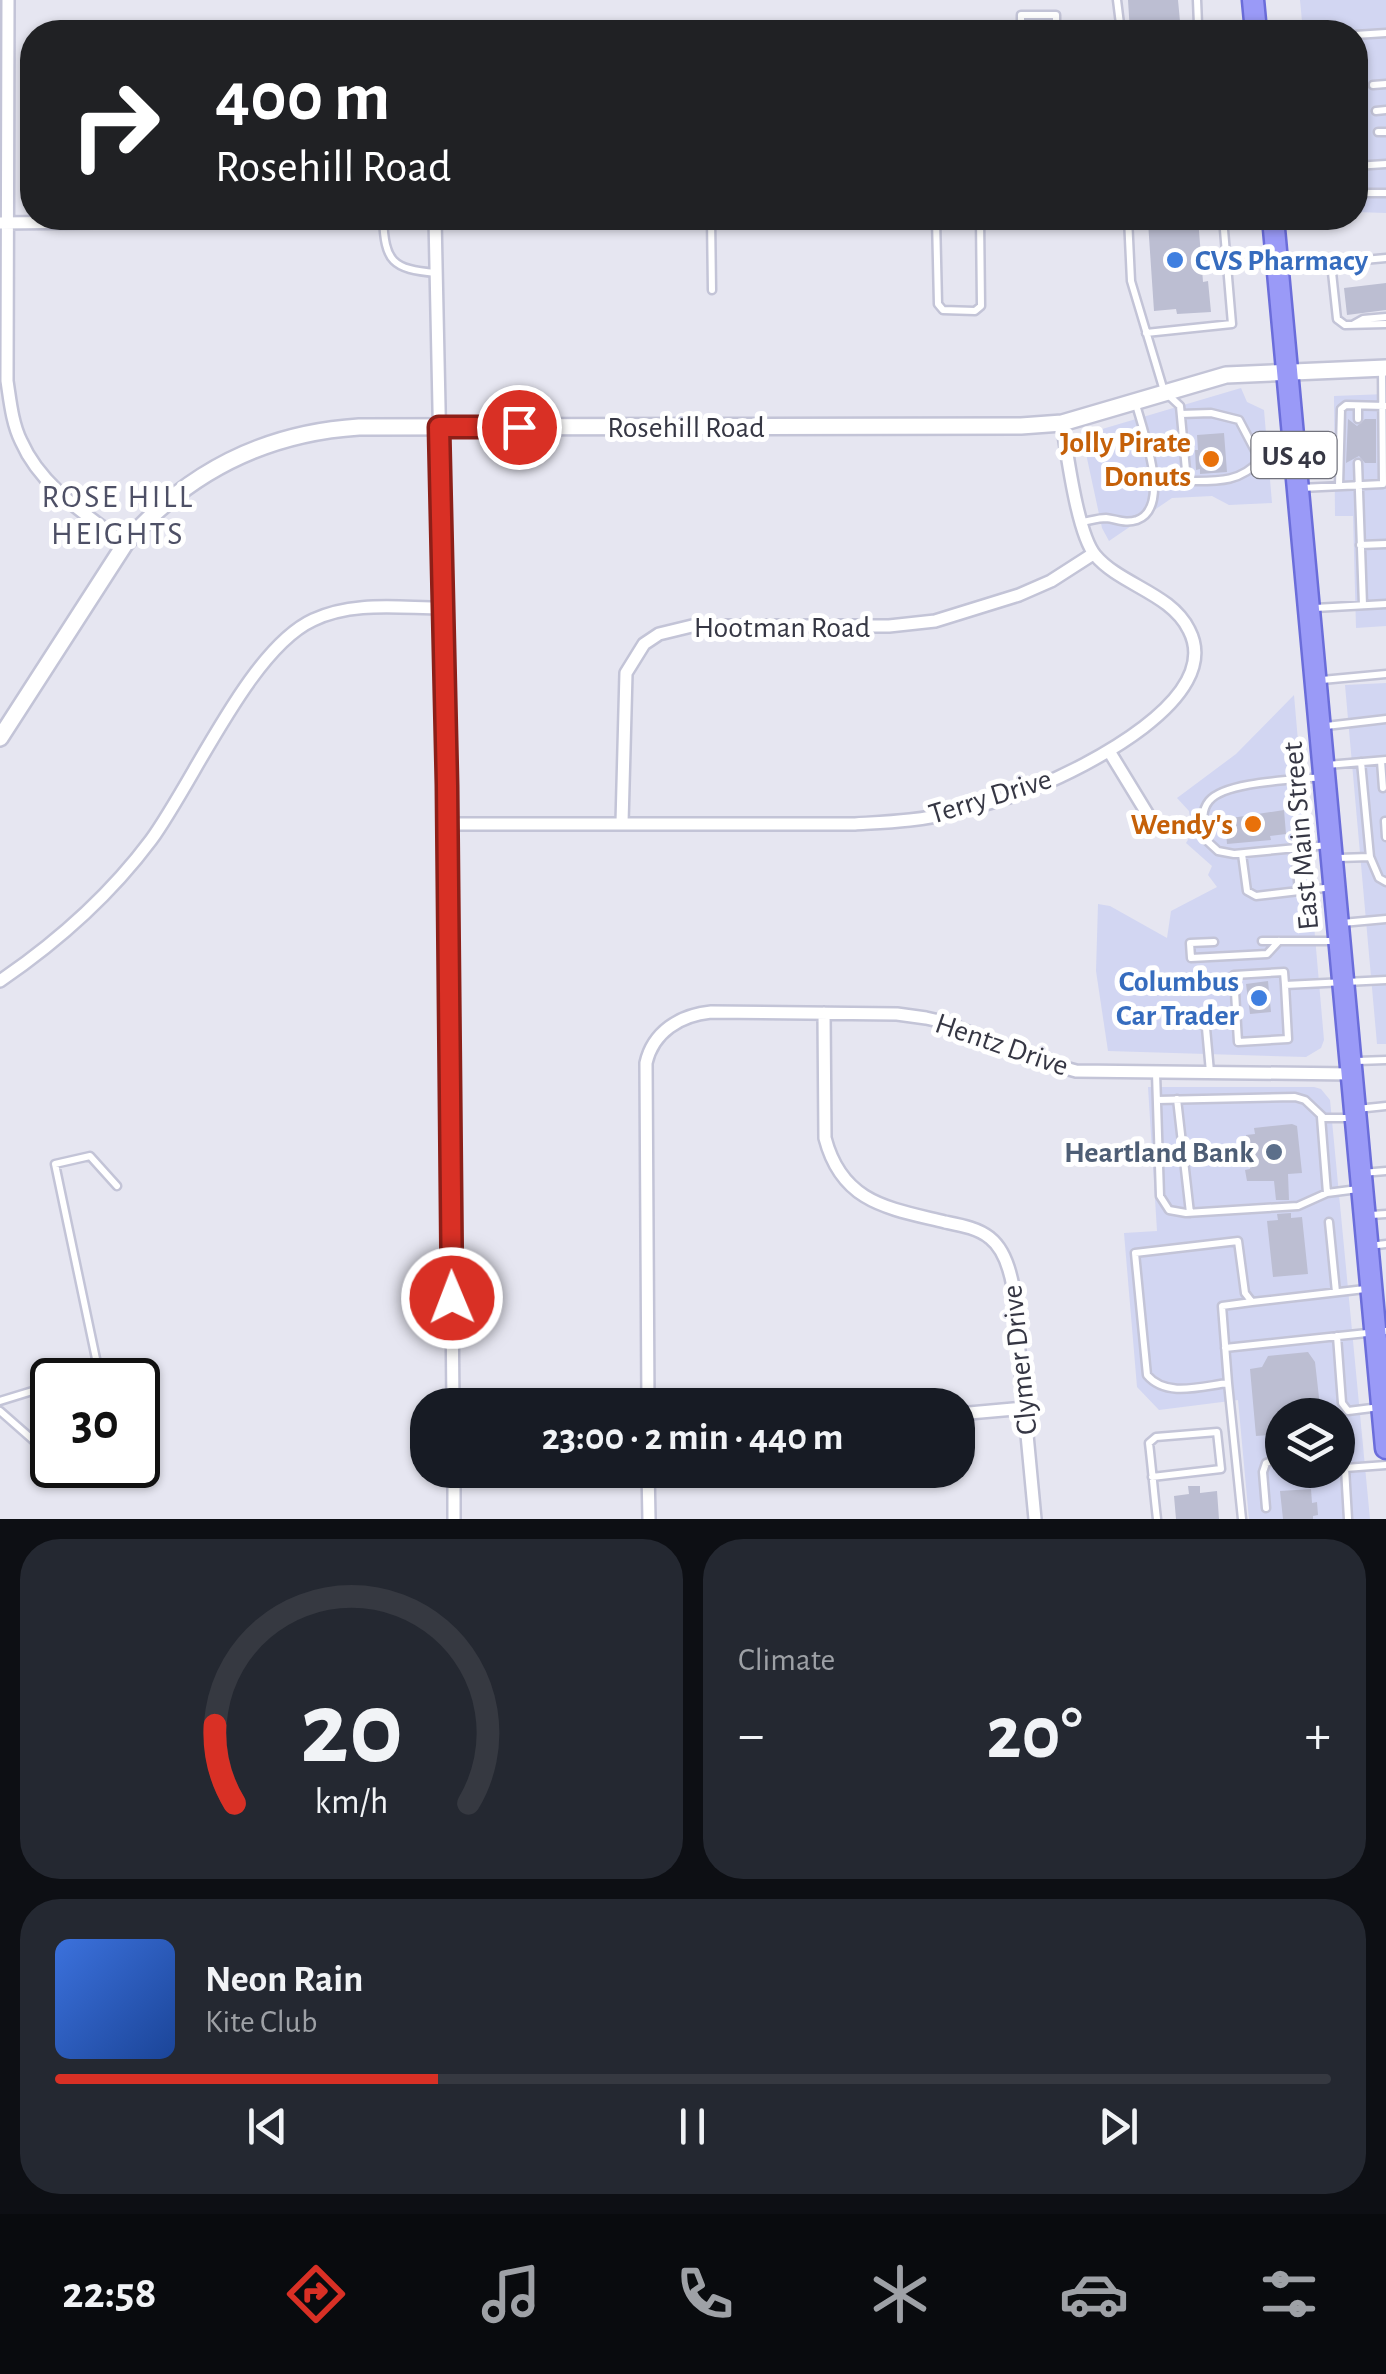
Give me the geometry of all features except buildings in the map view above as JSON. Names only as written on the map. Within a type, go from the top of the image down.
[{"type":"main road","name":"East Main Street","points":[[1274,230],[1361,1181],[1375,1215],[1377,1245],[1371,1288],[1381,1332],[1386,1448]]},
{"type":"street","points":[[8,0],[3,222],[7,381],[20,441],[56,491],[125,544]]},
{"type":"street","points":[[436,230],[448,824],[453,1388]]},
{"type":"street","name":"Rosehill Road","points":[[0,738],[125,544],[140,527],[212,469],[262,446],[335,428],[998,427],[1062,422],[1226,375],[1384,368]]},
{"type":"street","points":[[1062,422],[1082,522],[1093,554]]},
{"type":"street","name":"Terry Drive","points":[[448,824],[855,824],[951,813],[1033,789],[1108,751],[1172,704],[1192,671],[1195,652],[1190,630],[1177,615],[1093,554]]},
{"type":"street","name":"Hootman Road","points":[[622,824],[626,673],[644,644],[659,634],[692,626],[889,626],[935,621],[1019,595],[1093,554]]},
{"type":"street","points":[[0,980],[88,912],[128,868],[171,809],[256,672],[292,632],[310,621],[345,610],[442,608]]},
{"type":"street","points":[[1108,751],[1156,828]]},
{"type":"street","name":"Hentz Drive","points":[[648,1388],[645,1076],[648,1054],[671,1024],[698,1013],[897,1014],[948,1023],[1047,1065],[1076,1071],[1210,1073],[1351,1067]]},
{"type":"street","name":"Clymer Drive","points":[[824,1013],[823,1118],[830,1157],[840,1175],[870,1201],[965,1226],[990,1238],[999,1248],[1013,1287],[1035,1519]]},
{"type":"street","points":[[975,1412],[1025,1408]]},
{"type":"street","points":[[454,1488],[454,1519]]},
{"type":"street","points":[[648,1488],[649,1519]]},
{"type":"lane","points":[[1021,20],[1021,15],[1056,14],[1056,20]]},
{"type":"lane","points":[[1373,85],[1386,84]]},
{"type":"lane","points":[[1376,111],[1386,110]]},
{"type":"lane","points":[[383,230],[384,244],[394,262],[409,270],[436,273]]},
{"type":"lane","points":[[712,230],[712,290]]},
{"type":"lane","points":[[936,230],[938,304],[944,310],[975,311],[980,306],[980,230]]},
{"type":"lane","points":[[1129,230],[1131,281],[1146,333],[1164,391],[1180,406],[1187,482],[1226,480],[1250,470],[1260,460],[1295,459]]},
{"type":"lane","points":[[1146,333],[1232,324],[1223,230]]},
{"type":"lane","points":[[1386,258],[1332,263],[1338,319],[1345,325],[1386,320]]},
{"type":"lane","points":[[1298,488],[1383,484],[1384,368]]},
{"type":"lane","points":[[1082,522],[1107,518],[1134,521],[1144,517],[1156,496],[1135,400]]},
{"type":"lane","points":[[1338,486],[1339,415],[1346,405],[1384,406]]},
{"type":"lane","points":[[1358,406],[1358,419]]},
{"type":"lane","points":[[1181,414],[1211,413],[1239,420],[1260,460]]},
{"type":"lane","points":[[1358,463],[1363,605]]},
{"type":"lane","points":[[1360,545],[1386,544]]},
{"type":"lane","points":[[1309,609],[1386,604]]},
{"type":"lane","points":[[1316,680],[1386,674]]},
{"type":"lane","points":[[1320,727],[1386,720]]},
{"type":"lane","points":[[1370,857],[1296,849],[1242,854],[1218,851],[1205,840],[1203,812],[1210,800],[1224,790],[1279,782],[1362,762],[1384,761],[1383,788]]},
{"type":"lane","points":[[1362,762],[1370,857],[1379,878],[1386,882]]},
{"type":"lane","points":[[1385,822],[1386,837]]},
{"type":"lane","points":[[1296,849],[1300,891]]},
{"type":"lane","points":[[1242,854],[1248,891],[1256,896],[1334,887]]},
{"type":"lane","points":[[1262,941],[1339,932],[1386,919]]},
{"type":"lane","points":[[1214,942],[1190,943],[1191,958],[1267,954],[1278,941]]},
{"type":"lane","points":[[1284,972],[1284,985],[1288,1038],[1238,1042],[1234,975],[1284,972]]},
{"type":"lane","points":[[1284,985],[1386,980]]},
{"type":"lane","points":[[1206,1028],[1210,1073]]},
{"type":"lane","points":[[1351,1067],[1386,1060]]},
{"type":"lane","points":[[1156,1072],[1160,1196],[1169,1210],[1190,1213],[1298,1206],[1386,1170]]},
{"type":"lane","points":[[1156,1103],[1295,1097],[1305,1100],[1321,1116],[1327,1193]]},
{"type":"lane","points":[[1177,1100],[1190,1213]]},
{"type":"lane","points":[[1321,1116],[1355,1114],[1386,1106]]},
{"type":"lane","points":[[96,1358],[54,1164],[90,1156],[117,1186]]},
{"type":"lane","points":[[1329,1222],[1336,1292]]},
{"type":"lane","points":[[1228,1384],[1168,1389],[1155,1385],[1147,1376],[1135,1254],[1238,1241],[1244,1292],[1252,1302]]},
{"type":"lane","points":[[1242,1519],[1222,1306],[1371,1288]]},
{"type":"lane","points":[[1225,1348],[1381,1332]]},
{"type":"lane","points":[[1337,1336],[1342,1404],[1348,1411],[1382,1407]]},
{"type":"lane","points":[[0,1401],[30,1392]]},
{"type":"lane","points":[[0,1411],[30,1437]]},
{"type":"lane","points":[[1152,1477],[1221,1469],[1216,1432],[1156,1437],[1149,1443],[1152,1477],[1157,1519]]},
{"type":"lane","points":[[1355,1466],[1386,1465]]},
{"type":"lane","points":[[1265,1467],[1266,1508]]},
{"type":"lane","points":[[1344,1488],[1348,1519]]},
{"type":"shaded area","points":[[1300,0],[1386,0],[1386,213],[1368,212],[1368,20],[1302,20]]},
{"type":"shaded area","points":[[1241,388],[1247,402],[1264,410],[1272,503],[1229,505],[1212,496],[1172,498],[1109,541],[1102,528],[1082,435]]},
{"type":"shaded area","points":[[1386,394],[1386,626],[1356,628],[1353,516],[1335,516],[1334,396]]},
{"type":"shaded area","points":[[1386,683],[1386,1044],[1377,1044],[1345,685]]},
{"type":"shaded area","points":[[1294,695],[1324,1040],[1321,1048],[1306,1057],[1108,1051],[1096,971],[1098,904],[1110,906],[1167,938],[1171,911],[1217,887],[1208,875],[1212,866],[1186,843],[1192,833],[1189,811],[1177,798],[1236,754]]},
{"type":"shaded area","points":[[1148,1087],[1321,1089],[1330,1100],[1370,1519],[1249,1519],[1238,1400],[1159,1410],[1137,1387],[1124,1233],[1157,1231]]},
{"type":"place","name":"CVS Pharmacy","points":[[1175,260]]},
{"type":"place","name":"Jolly Pirate Donuts","points":[[1211,459]]},
{"type":"place","name":"Wendy's","points":[[1253,824]]},
{"type":"place","name":"Columbus Car Trader","points":[[1259,998]]},
{"type":"place","name":"Heartland Bank","points":[[1274,1152]]},
{"type":"district","name":"ROSE HILL HEIGHTS","points":[[118,514]]},
{"type":"route","points":[[452,1298],[439,427],[519,427]]}]
